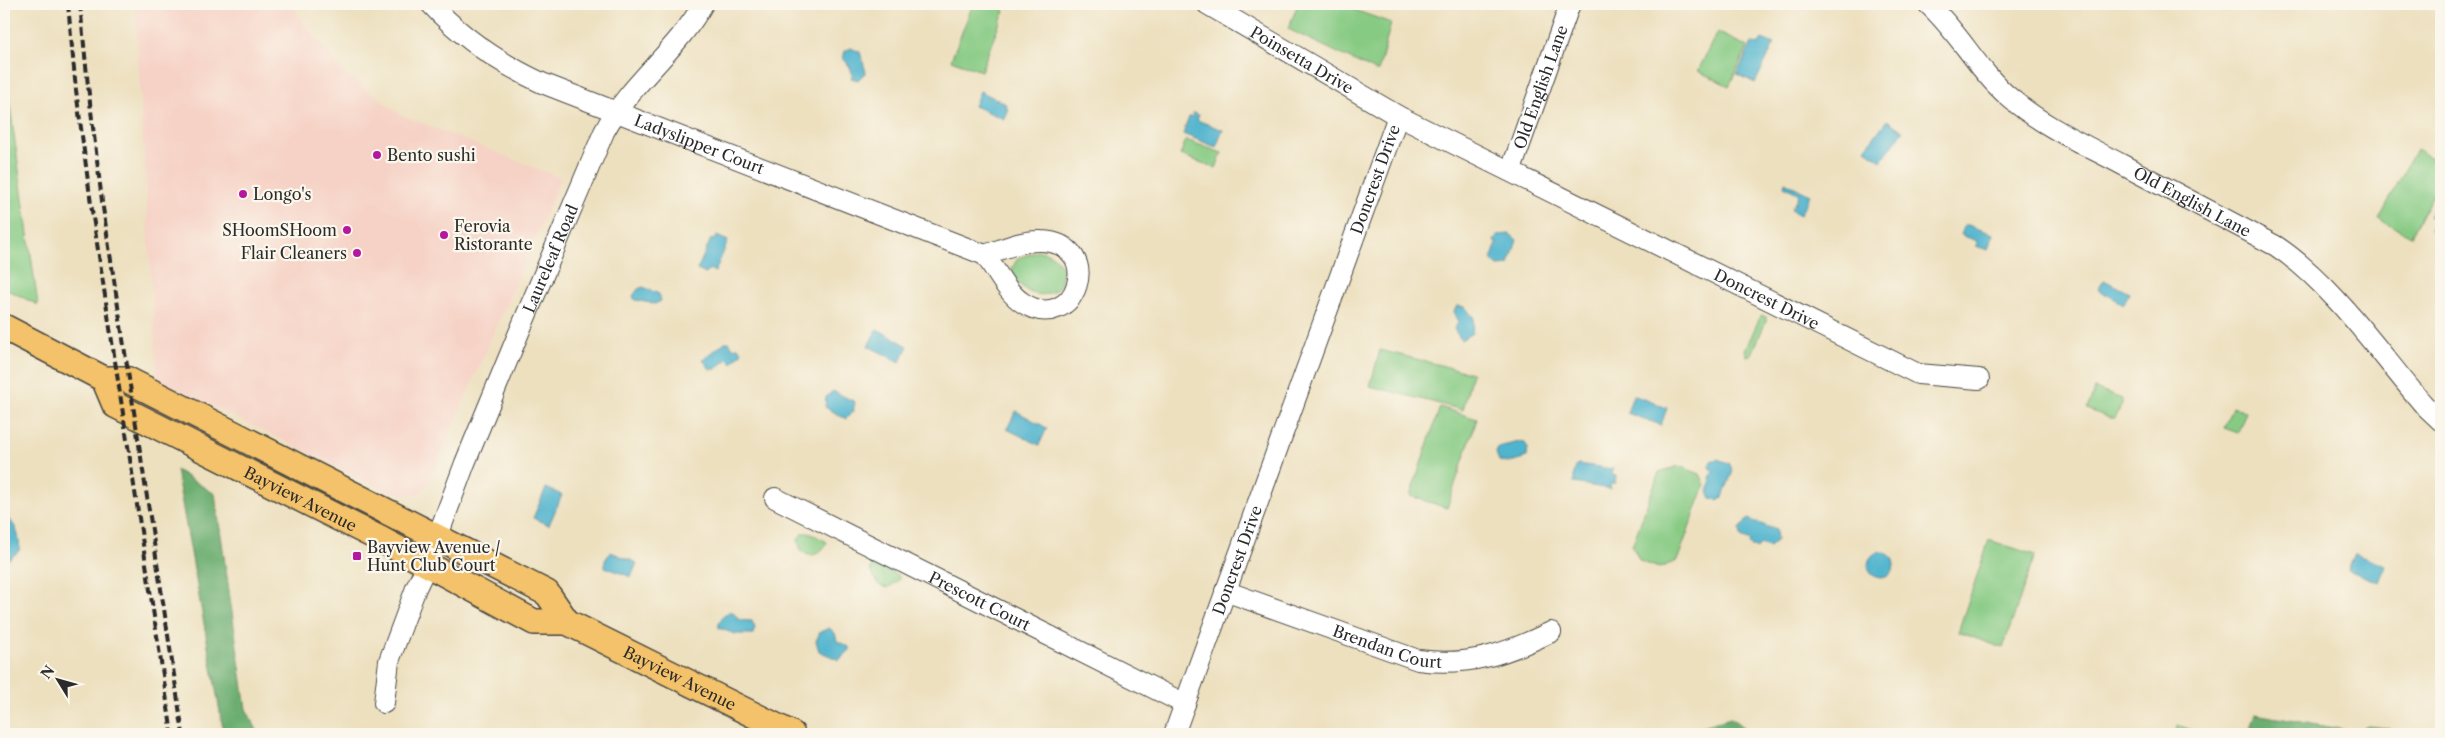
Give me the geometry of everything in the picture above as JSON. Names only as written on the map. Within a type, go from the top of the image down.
[{"type":"main road","name":"Bayview Avenue","points":[[4,327],[104,379],[126,379],[547,593],[567,622]]},
{"type":"main road","name":"Bayview Avenue","points":[[104,379],[115,405],[534,622],[567,622],[792,734]]},
{"type":"street","name":"Ladyslipper Court","points":[[430,4],[470,42],[508,67],[614,112],[832,194],[985,255]]},
{"type":"street","name":"Laureleaf Road","points":[[384,704],[389,661],[416,588],[427,565],[465,464],[512,351],[614,112],[692,21],[703,4]]},
{"type":"street","name":"Poinsetta Drive","points":[[1207,4],[1237,12],[1398,116]]},
{"type":"street","name":"Old English Lane","points":[[1511,170],[1570,4]]},
{"type":"street","name":"Old English Lane","points":[[1928,4],[1952,28],[1982,69],[2000,89],[2024,110],[2067,136],[2276,246],[2300,262],[2327,290],[2424,406],[2441,421]]},
{"type":"street","name":"Doncrest Drive","points":[[1174,734],[1398,116],[1511,170],[1750,292],[1918,374],[1979,379]]},
{"type":"street","points":[[1025,242],[1053,242],[1064,248],[1074,259],[1078,268],[1079,280],[1076,291],[1069,300],[1045,310],[1034,308],[1021,302],[1008,289],[985,255],[1025,242]]},
{"type":"street","name":"Prescott Court","points":[[775,498],[1185,704]]},
{"type":"street","name":"Brendan Court","points":[[1225,591],[1418,660],[1440,663],[1466,662],[1516,648],[1550,632]]},
{"type":"shaded area","points":[[135,4],[290,4],[342,71],[401,115],[561,178],[428,484],[421,492],[414,496],[388,492],[157,379]]},
{"type":"green space","points":[[973,4],[991,4],[1005,9],[981,71],[951,60]]},
{"type":"green space","points":[[1298,4],[1338,4],[1391,23],[1378,72],[1288,29]]},
{"type":"green space","points":[[1717,32],[1748,47],[1729,86],[1698,71]]},
{"type":"green space","points":[[4,36],[6,78],[38,305],[4,288]]},
{"type":"green space","points":[[1186,140],[1222,153],[1216,168],[1180,155]]},
{"type":"green space","points":[[2416,149],[2441,163],[2441,179],[2411,236],[2379,219]]},
{"type":"green space","points":[[1039,251],[1054,257],[1063,271],[1060,286],[1046,294],[1038,295],[1031,293],[1019,283],[1012,268],[1018,258]]},
{"type":"green space","points":[[1761,315],[1766,317],[1766,321],[1752,354],[1747,356],[1745,350]]},
{"type":"green space","points":[[1380,350],[1472,373],[1463,410],[1370,386]]},
{"type":"green space","points":[[2095,389],[2122,399],[2122,404],[2115,418],[2109,418],[2087,409]]},
{"type":"green space","points":[[1440,407],[1477,419],[1447,508],[1410,496]]},
{"type":"green space","points":[[2232,407],[2246,412],[2238,433],[2224,428]]},
{"type":"green space","points":[[1679,466],[1700,474],[1705,485],[1677,561],[1659,568],[1640,561],[1632,546],[1659,472]]},
{"type":"green space","points":[[176,470],[215,494],[246,709],[259,734],[224,734]]},
{"type":"green space","points":[[803,533],[810,533],[827,542],[824,548],[815,554],[806,554],[799,546],[798,539]]},
{"type":"green space","points":[[1989,540],[2035,555],[2003,648],[1958,632]]},
{"type":"green space","points":[[875,563],[899,576],[899,580],[888,588],[879,585],[870,570]]},
{"type":"green space","points":[[2255,714],[2369,734],[2248,734]]},
{"type":"green space","points":[[1731,718],[1752,734],[1674,734]]},
{"type":"green space","points":[[2178,725],[2202,734],[2175,734]]},
{"type":"green space","points":[[2368,726],[2388,728],[2396,734],[2350,734]]},
{"type":"water","points":[[1762,39],[1774,44],[1755,83],[1737,74],[1752,43],[1758,45]]},
{"type":"water","points":[[851,48],[860,52],[866,72],[858,80],[851,78],[853,75],[850,67],[843,58],[845,51]]},
{"type":"water","points":[[980,91],[1006,104],[1005,107],[1008,108],[1004,119],[974,106]]},
{"type":"water","points":[[1193,113],[1199,115],[1197,120],[1223,130],[1216,147],[1183,134],[1189,117],[1192,117]]},
{"type":"water","points":[[1887,120],[1903,131],[1881,161],[1865,149]]},
{"type":"water","points":[[1785,182],[1810,195],[1800,215],[1791,210],[1799,194],[1784,186]]},
{"type":"water","points":[[2441,200],[2441,235],[2438,236],[2430,230],[2432,219],[2429,217],[2437,202]]},
{"type":"water","points":[[1965,224],[1993,234],[1988,250],[1976,246],[1977,241],[1961,235]]},
{"type":"water","points":[[1510,234],[1517,240],[1509,265],[1498,266],[1491,260],[1497,243],[1494,241],[1497,235]]},
{"type":"water","points":[[717,236],[728,241],[715,272],[709,269],[706,274],[697,270],[711,239],[715,240]]},
{"type":"water","points":[[2104,280],[2129,293],[2124,304],[2098,290]]},
{"type":"water","points":[[643,287],[659,294],[661,301],[655,304],[635,300],[633,296],[638,289]]},
{"type":"water","points":[[1457,306],[1465,307],[1474,318],[1472,333],[1461,340],[1454,329],[1458,323],[1454,311]]},
{"type":"water","points":[[877,329],[908,346],[900,362],[868,346]]},
{"type":"water","points":[[725,342],[729,342],[734,349],[737,346],[742,352],[732,363],[728,359],[714,370],[713,368],[711,370],[703,360]]},
{"type":"water","points":[[833,391],[855,402],[853,412],[846,419],[825,407],[826,397]]},
{"type":"water","points":[[1633,395],[1667,408],[1661,425],[1627,413]]},
{"type":"water","points":[[1016,411],[1047,428],[1039,445],[1007,429]]},
{"type":"water","points":[[1519,442],[1525,443],[1528,448],[1527,457],[1507,463],[1499,461],[1496,453],[1498,447]]},
{"type":"water","points":[[1717,459],[1729,463],[1733,471],[1723,497],[1717,500],[1711,498],[1708,492],[1713,472],[1709,467],[1711,461]]},
{"type":"water","points":[[1577,464],[1613,469],[1612,475],[1616,476],[1615,483],[1611,483],[1610,489],[1574,483],[1574,473]]},
{"type":"water","points":[[546,488],[562,495],[549,525],[533,518]]},
{"type":"water","points":[[5,518],[15,527],[19,551],[4,563]]},
{"type":"water","points":[[1748,519],[1776,530],[1777,540],[1769,547],[1760,544],[1757,549],[1749,544],[1750,541],[1741,537],[1740,529]]},
{"type":"water","points":[[611,552],[637,563],[631,577],[605,567],[605,560]]},
{"type":"water","points":[[1881,552],[1891,555],[1894,565],[1891,575],[1881,578],[1871,575],[1868,565],[1871,555]]},
{"type":"water","points":[[2355,553],[2386,565],[2379,582],[2348,570]]},
{"type":"water","points":[[732,611],[739,620],[752,621],[755,628],[753,634],[735,634],[719,628],[722,617]]},
{"type":"water","points":[[829,628],[835,633],[837,641],[849,647],[849,651],[839,660],[819,651],[816,641],[820,632]]},
{"type":"railway","points":[[68,4],[76,90],[91,204],[172,734]]},
{"type":"railway","points":[[80,4],[102,201],[183,734]]},
{"type":"place","name":"Bento sushi","points":[[377,155]]},
{"type":"place","name":"Longo's","points":[[243,194]]},
{"type":"place","name":"SHoomSHoom","points":[[347,230]]},
{"type":"place","name":"Ferovia Ristorante","points":[[444,235]]},
{"type":"place","name":"Flair Cleaners","points":[[357,253]]},
{"type":"place","name":"Bayview Avenue / Hunt Club Court","points":[[357,556]]}]
